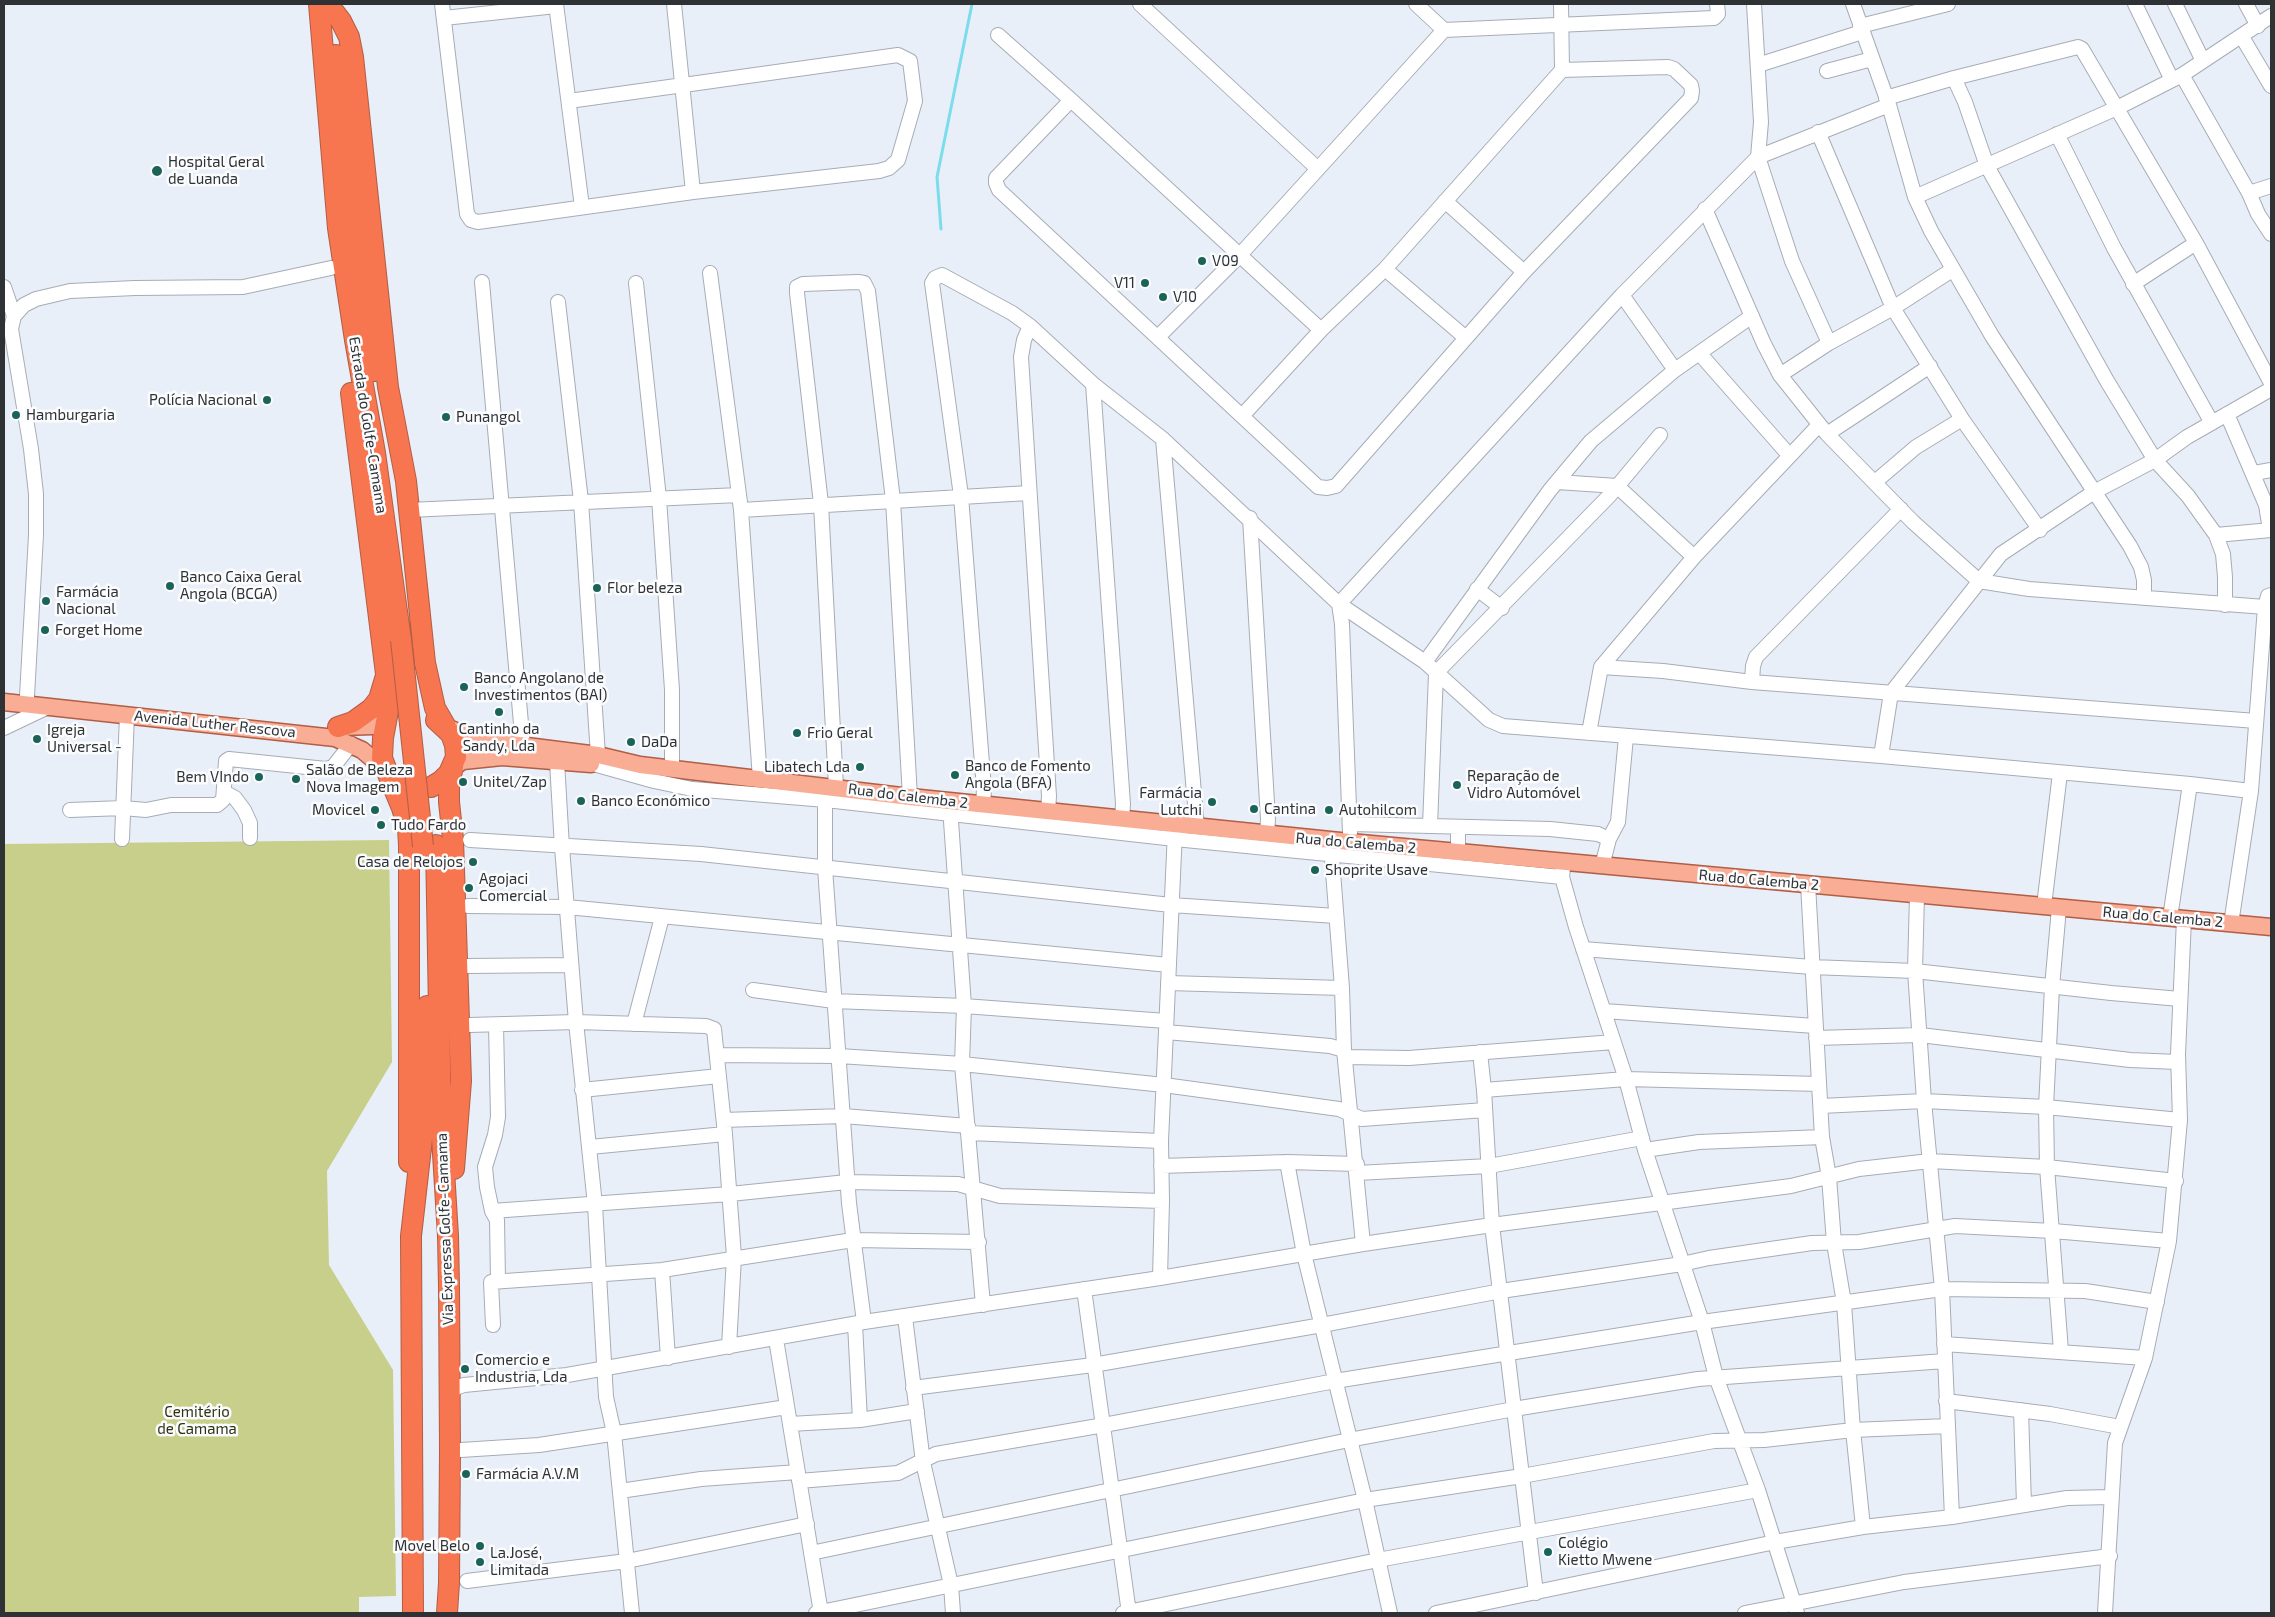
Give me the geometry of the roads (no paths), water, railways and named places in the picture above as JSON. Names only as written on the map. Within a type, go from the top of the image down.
[{"type":"highway","name":"Estrada do Golfe-Camama","points":[[327,5],[338,228],[355,340],[408,640]]},
{"type":"highway","name":"Estrada do Golfe-Camama","points":[[327,5],[365,320],[398,507],[408,640],[430,845]]},
{"type":"highway","points":[[327,5],[341,21],[349,38],[353,57],[388,387],[409,510],[429,688],[435,708],[455,745],[456,757],[449,783],[449,802],[453,839],[461,1081],[448,1236]]},
{"type":"highway","points":[[338,228],[326,269],[358,438],[386,674],[389,706],[382,752],[387,771],[402,808],[409,845],[408,1121],[410,1236]]},
{"type":"highway","points":[[338,727],[353,722],[371,709],[379,699],[386,674]]},
{"type":"highway","points":[[385,723],[416,716],[435,719],[446,727]]},
{"type":"highway","points":[[387,771],[397,782],[422,787],[446,778],[453,767]]},
{"type":"highway","name":"Via Expressa Golfe-Camama","points":[[430,845],[441,1122],[455,1386],[447,1613]]},
{"type":"highway","name":"Via Expressa Golfe-Camama","points":[[413,1613],[410,1236],[424,1121],[430,845]]},
{"type":"main road","name":"Avenida Luther Rescova","points":[[4,694],[338,727],[362,727],[385,723]]},
{"type":"main road","name":"Avenida Luther Rescova","points":[[4,702],[318,735],[351,744],[372,757],[387,771]]},
{"type":"main road","points":[[446,727],[479,740],[598,760]]},
{"type":"main road","points":[[453,767],[463,761],[502,757],[557,762],[598,760]]},
{"type":"main road","name":"Rua do Calemba 2","points":[[598,760],[760,779],[829,791],[910,797],[951,808],[983,805],[1122,819],[1175,832],[1197,827],[1267,834],[1331,848],[1350,842],[1458,852],[1563,870],[1602,866],[2271,927]]},
{"type":"street","points":[[442,4],[467,214],[471,220],[478,222],[692,192],[879,171],[889,168],[898,160],[915,101],[910,60],[898,55],[569,102]]},
{"type":"street","points":[[674,4],[692,192]]},
{"type":"street","points":[[1140,4],[1318,169]]},
{"type":"street","points":[[1416,4],[1444,30],[1714,18],[1718,14],[1717,4]]},
{"type":"street","points":[[1242,416],[1321,330],[1385,269],[1562,70],[1561,4]]},
{"type":"street","points":[[1754,4],[1761,122],[1758,157],[1792,261],[1829,343]]},
{"type":"street","points":[[1853,4],[1888,102],[1915,197],[1952,270],[2041,413],[2111,516],[2141,568],[2144,580],[2144,598]]},
{"type":"street","points":[[1758,65],[1861,29],[1948,4]]},
{"type":"street","points":[[2135,4],[2177,78],[2249,193],[2258,214],[2271,234]]},
{"type":"street","points":[[2175,4],[2203,60]]},
{"type":"street","points":[[2246,4],[2258,26]]},
{"type":"street","points":[[444,18],[556,5],[582,207]]},
{"type":"street","points":[[1915,197],[2117,108],[2177,78],[2242,37],[2271,16]]},
{"type":"street","points":[[1158,337],[1239,256],[1444,30]]},
{"type":"street","points":[[998,35],[1321,330]]},
{"type":"street","points":[[2242,37],[2271,86]]},
{"type":"street","points":[[1339,604],[1622,295],[1758,157],[1888,102],[1954,78],[2078,47],[2082,49],[2196,244],[2271,383]]},
{"type":"street","points":[[1827,71],[1872,59]]},
{"type":"street","points":[[1071,100],[996,178],[999,190],[1318,486],[1327,488],[1336,486],[1524,272],[1691,98],[1691,85],[1674,69],[1668,67],[1562,70]]},
{"type":"street","points":[[1954,78],[1965,102],[1987,166],[2107,381],[2155,460],[2188,496],[2216,535],[2223,554],[2225,605]]},
{"type":"street","points":[[1818,132],[1893,308],[1962,419],[2040,530]]},
{"type":"street","points":[[2057,134],[2134,284],[2212,423]]},
{"type":"street","points":[[2249,193],[2271,186]]},
{"type":"street","points":[[1445,201],[1524,272]]},
{"type":"street","points":[[1705,209],[1780,375],[1823,429],[1901,509],[1979,581],[2029,590],[2225,605],[2268,601],[2266,657],[2256,721],[2251,791],[2231,924]]},
{"type":"street","points":[[2134,284],[2196,244]]},
{"type":"street","points":[[10,325],[24,305],[36,299],[70,292],[144,288],[222,289],[243,287],[326,269]]},
{"type":"street","points":[[1385,269],[1466,338]]},
{"type":"street","points":[[1780,375],[1829,343],[1893,308],[1952,270]]},
{"type":"street","points":[[710,273],[741,510],[760,779]]},
{"type":"street","points":[[983,805],[984,788],[961,496],[932,283],[935,278],[942,275],[949,277],[1030,326],[1093,384],[1163,439],[1250,518],[1339,604],[1425,662],[1436,674],[1489,720],[1503,726],[1881,756],[2251,791]]},
{"type":"street","points":[[482,282],[523,746]]},
{"type":"street","points":[[860,1420],[859,1323],[825,868],[829,791],[821,504],[797,293],[797,287],[803,284],[858,282],[864,283],[868,291],[893,500],[910,797]]},
{"type":"street","points":[[636,283],[659,498],[672,690],[672,769]]},
{"type":"street","points":[[4,287],[31,449],[36,494],[36,535],[28,696]]},
{"type":"street","points":[[1622,295],[1675,370]]},
{"type":"street","points":[[558,302],[581,501],[598,760],[654,781],[692,789],[829,791],[951,808],[1563,870],[1583,949],[1626,1079],[1662,1203],[1702,1322],[1716,1378],[1758,1490],[1796,1608]]},
{"type":"street","points":[[1425,662],[1557,482],[1591,441],[1675,370],[1752,316]]},
{"type":"street","points":[[1030,326],[1024,340],[1021,357],[1049,796],[1048,812]]},
{"type":"street","points":[[1700,354],[1789,455]]},
{"type":"street","points":[[1589,733],[1601,667],[1694,557],[1789,455],[1823,429],[1930,366]]},
{"type":"street","points":[[1093,384],[1123,804],[1122,819]]},
{"type":"street","points":[[1881,756],[1891,693],[2001,554],[2040,530],[2094,492],[2155,460],[2187,437],[2271,389]]},
{"type":"street","points":[[2216,535],[2270,530],[2266,505],[2254,473],[2227,414]]},
{"type":"street","points":[[1875,482],[1916,446],[1962,419]]},
{"type":"street","points":[[1430,826],[1436,674],[1502,608],[1617,486],[1660,435]]},
{"type":"street","points":[[1163,439],[1197,827]]},
{"type":"street","points":[[2254,473],[2271,470]]},
{"type":"street","points":[[1557,482],[1617,486],[1694,557]]},
{"type":"street","points":[[741,510],[1029,493]]},
{"type":"street","points":[[409,510],[739,495]]},
{"type":"street","points":[[1752,682],[1753,666],[1756,657],[1901,509]]},
{"type":"street","points":[[1250,518],[1268,819],[1267,834]]},
{"type":"street","points":[[1477,589],[1502,608]]},
{"type":"street","points":[[1339,604],[1342,624],[1350,842]]},
{"type":"street","points":[[1601,667],[1662,671],[1752,682],[2256,721]]},
{"type":"street","points":[[4,728],[48,706]]},
{"type":"street","points":[[122,839],[127,715]]},
{"type":"street","points":[[1602,866],[1609,839],[1618,822],[1626,737]]},
{"type":"street","points":[[70,810],[123,808],[146,810],[171,805],[217,805],[223,800],[225,764],[230,759],[326,769],[333,767],[351,744]]},
{"type":"street","points":[[557,762],[571,965],[595,1205],[606,1398],[614,1433],[632,1613]]},
{"type":"street","points":[[2060,773],[2052,907],[2052,987],[2046,1107],[2047,1167],[2058,1291],[2061,1351]]},
{"type":"street","points":[[2105,1613],[2110,1556],[2111,1497],[2115,1443],[2145,1358],[2169,1241],[2176,1181],[2180,1120],[2178,1062],[2180,998],[2177,919],[2190,784]]},
{"type":"street","points":[[224,792],[235,798],[244,810],[250,823],[250,838]]},
{"type":"street","points":[[951,808],[964,1006],[962,1064],[983,1305]]},
{"type":"street","points":[[1350,824],[1550,829],[1598,834],[1609,839]]},
{"type":"street","points":[[1458,828],[1458,852]]},
{"type":"street","points":[[1160,1278],[1161,1141],[1175,832]]},
{"type":"street","points":[[470,840],[701,854],[1171,905],[1336,916]]},
{"type":"street","points":[[1331,848],[1345,1054],[1363,1244]]},
{"type":"street","points":[[1808,884],[1822,1137],[1829,1177],[1834,1243],[1844,1302],[1853,1430],[1863,1527]]},
{"type":"street","points":[[1917,894],[1916,972],[1924,1101],[1942,1290],[1946,1426],[1952,1517]]},
{"type":"street","points":[[468,906],[567,907],[1169,965]]},
{"type":"street","points":[[634,1024],[662,916]]},
{"type":"street","points":[[1583,949],[1812,967],[1916,972],[2052,987],[2180,998]]},
{"type":"street","points":[[467,966],[571,965]]},
{"type":"street","points":[[1168,983],[1342,988]]},
{"type":"street","points":[[753,990],[834,1001],[964,1006],[1330,1046],[1345,1054],[1410,1058],[1614,1042]]},
{"type":"street","points":[[1604,1011],[1816,1032],[1920,1035],[2130,1060],[2178,1062]]},
{"type":"street","points":[[468,1025],[576,1022],[706,1026],[714,1029],[718,1056],[734,1257],[729,1346]]},
{"type":"street","points":[[496,1025],[498,1117],[495,1135],[485,1167],[486,1187],[492,1211],[497,1220],[498,1281]]},
{"type":"street","points":[[1480,1052],[1492,1225],[1536,1593]]},
{"type":"street","points":[[718,1056],[839,1056],[962,1064],[1164,1085],[1339,1109],[1362,1119],[1485,1110]]},
{"type":"street","points":[[582,1090],[719,1076]]},
{"type":"street","points":[[1484,1090],[1626,1079],[1819,1084]]},
{"type":"street","points":[[1821,1106],[1924,1101],[2046,1107],[2180,1120]]},
{"type":"street","points":[[590,1147],[724,1127],[843,1116],[969,1130],[1161,1141]]},
{"type":"street","points":[[1161,1166],[1286,1162],[1357,1168],[1489,1166],[1644,1144],[1822,1137]]},
{"type":"street","points":[[455,1386],[567,1375],[859,1323],[1160,1278],[1363,1244],[1492,1225],[1791,1186],[1859,1168],[1930,1161],[2047,1167],[2176,1181]]},
{"type":"street","points":[[1286,1162],[1304,1254],[1390,1613]]},
{"type":"street","points":[[492,1211],[730,1194],[847,1182],[958,1184],[1000,1196],[1162,1201]]},
{"type":"street","points":[[913,1388],[1093,1365],[1322,1325],[1500,1291],[1682,1264],[1709,1258],[1812,1243],[1859,1242],[1954,1226],[2053,1231],[2169,1241]]},
{"type":"street","points":[[492,1325],[491,1282],[662,1270],[734,1257],[853,1240],[979,1242]]},
{"type":"street","points":[[662,1270],[668,1358]]},
{"type":"street","points":[[1084,1289],[1093,1365],[1113,1489],[1127,1613],[1378,1560],[1758,1490]]},
{"type":"street","points":[[620,1491],[701,1479],[898,1473],[936,1454],[1104,1425],[1335,1381],[1702,1322],[1844,1302],[1942,1290],[2085,1291],[2156,1302]]},
{"type":"street","points":[[906,1317],[923,1462],[951,1585],[953,1613]]},
{"type":"street","points":[[776,1339],[812,1553],[820,1613],[1364,1500],[1522,1476],[1714,1441],[1764,1440],[1853,1430],[1946,1426]]},
{"type":"street","points":[[1944,1344],[2145,1358]]},
{"type":"street","points":[[812,1553],[1349,1440],[1514,1409],[1698,1379],[1945,1361]]},
{"type":"street","points":[[1946,1401],[2020,1410],[2120,1427]]},
{"type":"street","points":[[461,1450],[539,1446],[787,1407]]},
{"type":"street","points":[[2020,1410],[2024,1506]]},
{"type":"street","points":[[790,1424],[860,1420],[917,1411]]},
{"type":"street","points":[[1436,1613],[1775,1542],[1863,1527],[1952,1517],[2067,1498],[2111,1497]]},
{"type":"street","points":[[467,1581],[627,1561],[807,1524]]},
{"type":"street","points":[[1745,1613],[1796,1608],[1904,1582],[2110,1556]]},
{"type":"waterway","points":[[941,229],[937,177],[972,4]]},
{"type":"place","name":"Hospital Geral de Luanda","points":[[157,171]]},
{"type":"place","name":"V09","points":[[1202,261]]},
{"type":"place","name":"V11","points":[[1145,283]]},
{"type":"place","name":"V10","points":[[1163,297]]},
{"type":"place","name":"Polícia Nacional","points":[[267,400]]},
{"type":"place","name":"Hamburgaria","points":[[16,415]]},
{"type":"place","name":"Punangol","points":[[446,417]]},
{"type":"place","name":"Banco Caixa Geral Angola (BCGA)","points":[[170,586]]},
{"type":"place","name":"Flor beleza","points":[[597,588]]},
{"type":"place","name":"Farmácia Nacional","points":[[46,601]]},
{"type":"place","name":"Forget Home","points":[[45,630]]},
{"type":"place","name":"Banco Angolano de Investimentos (BAI)","points":[[464,687]]},
{"type":"place","name":"Cantinho da Sandy, Lda","points":[[499,712]]},
{"type":"place","name":"Frio Geral","points":[[797,733]]},
{"type":"place","name":"Igreja Universal -","points":[[37,739]]},
{"type":"place","name":"DaDa","points":[[631,742]]},
{"type":"place","name":"Libatech Lda","points":[[860,767]]},
{"type":"place","name":"Banco de Fomento Angola (BFA)","points":[[955,775]]},
{"type":"place","name":"Bem VIndo","points":[[259,777]]},
{"type":"place","name":"Salão de Beleza Nova Imagem","points":[[296,779]]},
{"type":"place","name":"Unitel/Zap","points":[[463,782]]},
{"type":"place","name":"Reparação de Vidro Automóvel","points":[[1457,785]]},
{"type":"place","name":"Banco Económico","points":[[581,801]]},
{"type":"place","name":"Farmácia Lutchi","points":[[1212,802]]},
{"type":"place","name":"Cantina","points":[[1254,809]]},
{"type":"place","name":"Movicel","points":[[375,810]]},
{"type":"place","name":"Autohilcom","points":[[1329,810]]},
{"type":"place","name":"Tudo Fardo","points":[[381,825]]},
{"type":"place","name":"Casa de Relojos","points":[[473,862]]},
{"type":"place","name":"Shoprite Usave","points":[[1315,870]]},
{"type":"place","name":"Agojaci Comercial","points":[[469,888]]},
{"type":"place","name":"Comercio e Industria, Lda","points":[[465,1369]]},
{"type":"place","name":"Farmácia A.V.M","points":[[466,1474]]},
{"type":"place","name":"Movel Belo","points":[[480,1546]]},
{"type":"place","name":"Colégio Kietto Mwene","points":[[1548,1552]]},
{"type":"place","name":"La.José, Limitada","points":[[480,1562]]},
{"type":"park label","name":"Cemitério de Camama","points":[[197,1420]]}]
